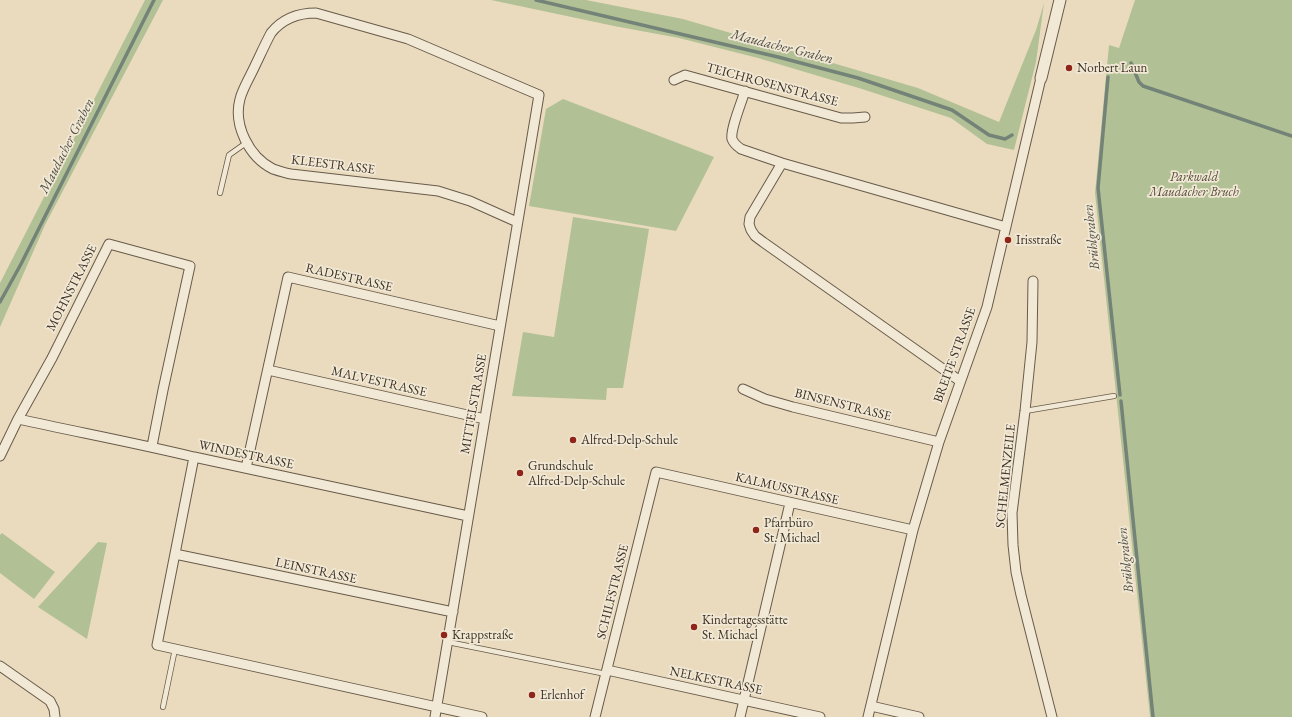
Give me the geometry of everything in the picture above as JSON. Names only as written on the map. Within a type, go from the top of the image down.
[{"type":"street","name":"BREITE STRASSE","points":[[868,717],[913,530],[939,442],[987,307],[1060,0]]},
{"type":"street","name":"KLEESTRASSE","points":[[517,222],[470,201],[438,192],[291,174],[273,169],[265,164],[246,143],[242,132],[238,109],[244,88],[271,33],[277,26],[292,16],[304,13],[316,13],[408,39],[538,95]]},
{"type":"street","name":"TEICHROSENSTRASSE","points":[[674,80],[685,75],[841,118],[865,117]]},
{"type":"street","points":[[745,91],[736,119],[732,139],[735,145],[741,149],[782,163],[1006,227]]},
{"type":"street","name":"MITTELSTRASSE","points":[[436,712],[538,95]]},
{"type":"street","points":[[782,163],[750,217],[749,224],[755,236],[960,381]]},
{"type":"street","name":"MOHNSTRASSE","points":[[0,456],[18,419],[52,358],[108,244],[190,266],[162,390],[152,446]]},
{"type":"street","name":"RADESTRASSE","points":[[246,468],[288,278],[500,326]]},
{"type":"street","name":"SCHELMENZEILE","points":[[1033,282],[1032,342],[1012,513],[1013,545],[1016,572],[1021,595],[1052,717]]},
{"type":"street","name":"MALVESTRASSE","points":[[268,370],[485,419]]},
{"type":"street","name":"BINSENSTRASSE","points":[[743,389],[765,399],[793,407],[939,442]]},
{"type":"street","name":"WINDESTRASSE","points":[[18,419],[128,443],[152,446],[194,457],[468,516]]},
{"type":"street","points":[[194,457],[157,645],[436,712],[482,717]]},
{"type":"street","name":"KALMUSSTRASSE","points":[[656,472],[913,530]]},
{"type":"street","name":"SCHILFSTRASSE","points":[[595,717],[656,472]]},
{"type":"street","points":[[740,717],[790,503]]},
{"type":"street","name":"LEINSTRASSE","points":[[174,554],[453,612]]},
{"type":"street","points":[[0,666],[50,701],[54,709],[55,717]]},
{"type":"street","name":"NELKESTRASSE","points":[[606,672],[820,717]]},
{"type":"street","points":[[871,706],[919,717]]},
{"type":"lane","points":[[220,193],[229,155],[246,143]]},
{"type":"lane","points":[[1025,411],[1114,396]]},
{"type":"lane","points":[[448,642],[606,672]]},
{"type":"lane","points":[[163,707],[175,649]]},
{"type":"green space","points":[[145,0],[163,0],[45,225],[0,327],[0,283]]},
{"type":"green space","points":[[491,0],[586,0],[683,19],[918,88],[999,122],[1036,30],[1044,3],[1036,62],[1014,150],[987,144],[951,118],[862,89],[758,58],[679,38]]},
{"type":"green space","name":"Parkwald Maudacher Bruch","points":[[1135,0],[1292,0],[1292,717],[1150,717],[1095,193],[1109,45],[1119,48]]},
{"type":"green space","points":[[563,99],[714,157],[676,231],[529,206],[546,109]]},
{"type":"green space","points":[[573,217],[649,229],[623,388],[607,388],[606,400],[512,396],[523,332],[554,337]]},
{"type":"green space","points":[[2,533],[55,572],[34,599],[0,573],[0,535]]},
{"type":"green space","points":[[98,542],[107,543],[87,639],[38,607]]},
{"type":"waterway","name":"Maudacher Graben","points":[[0,302],[21,264],[154,0]]},
{"type":"waterway","name":"Maudacher Graben","points":[[536,0],[778,57],[858,78],[952,110],[989,135],[1005,139],[1012,135]]},
{"type":"waterway","points":[[1131,63],[1139,82],[1143,86],[1292,136]]},
{"type":"waterway","name":"Brühlgraben","points":[[1108,77],[1098,188],[1120,395]]},
{"type":"waterway","name":"Brühlgraben","points":[[1121,401],[1153,717]]},
{"type":"place","name":"Norbert Laun","points":[[1069,68]]},
{"type":"place","name":"Irisstraße","points":[[1008,240]]},
{"type":"place","name":"Alfred-Delp-Schule","points":[[573,440]]},
{"type":"place","name":"Grundschule Alfred-Delp-Schule","points":[[520,473]]},
{"type":"place","name":"Pfarrbüro St. Michael","points":[[756,530]]},
{"type":"place","name":"Kindertagesstätte St. Michael","points":[[694,627]]},
{"type":"place","name":"Krappstraße","points":[[444,635]]},
{"type":"place","name":"Erlenhof","points":[[532,695]]}]
